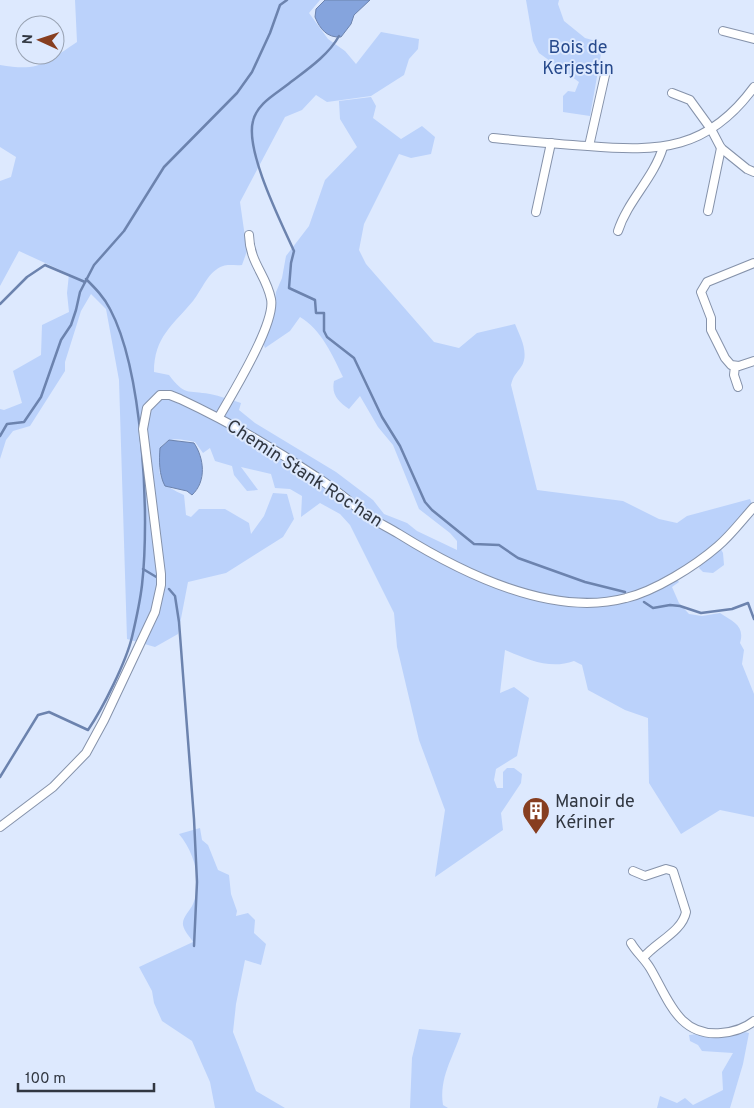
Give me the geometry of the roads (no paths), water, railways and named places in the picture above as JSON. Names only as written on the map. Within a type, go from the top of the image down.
[{"type":"street","points":[[722,31],[754,39]]},
{"type":"street","points":[[589,146],[605,75]]},
{"type":"street","points":[[493,138],[636,150],[663,147],[711,129],[734,111],[754,87]]},
{"type":"street","points":[[672,93],[690,100],[711,129],[721,148],[746,169],[754,172]]},
{"type":"street","points":[[536,212],[551,143]]},
{"type":"street","points":[[618,231],[622,217],[658,161],[663,147]]},
{"type":"street","points":[[708,211],[721,148]]},
{"type":"street","points":[[219,417],[250,359],[270,312],[270,297],[251,255],[249,234]]},
{"type":"street","points":[[754,263],[707,282],[700,292],[711,318],[711,330],[725,358],[734,366],[744,366],[754,361]]},
{"type":"street","points":[[734,366],[734,375],[738,387]]},
{"type":"street","name":"Chemin Stank Roc'han","points":[[0,827],[53,787],[86,753],[154,612],[161,580],[143,420],[147,408],[155,397],[170,395],[219,417],[314,475],[370,517],[435,557],[478,576],[550,598],[598,602],[624,599],[644,592],[689,567],[718,546],[754,507]]},
{"type":"street","points":[[633,871],[645,876],[666,869],[673,871],[686,912],[680,926],[651,948],[643,958]]},
{"type":"street","points":[[631,943],[643,958],[677,1016],[689,1027],[703,1032],[719,1033],[738,1030],[754,1021]]},
{"type":"waterway","points":[[0,436],[7,424],[24,422],[41,397],[61,340],[71,325],[80,292],[94,265],[124,231],[164,167],[237,93],[252,72],[270,33],[280,5],[287,0]]},
{"type":"waterway","points":[[339,36],[316,63],[262,105],[253,121],[254,150],[259,168],[294,251],[289,288],[315,300],[316,313],[324,313],[324,331],[327,337],[354,358],[382,417],[400,446],[425,502],[432,510],[474,544],[499,545],[518,558],[585,582],[625,592]]},
{"type":"waterway","points":[[0,304],[27,277],[45,265],[85,282]]},
{"type":"waterway","points":[[0,777],[38,715],[49,712],[88,730],[107,697],[125,659],[132,637],[140,598],[145,521],[144,483],[137,405],[130,368],[121,336],[108,305],[86,279]]},
{"type":"waterway","points":[[143,569],[158,578]]},
{"type":"waterway","points":[[169,589],[175,596],[179,622],[194,819],[197,882],[194,946]]},
{"type":"waterway","points":[[644,602],[653,608],[670,605],[680,606],[701,613],[732,609],[748,603],[754,619]]},
{"type":"place","name":"Manoir de Kériner","points":[[536,835]]},
{"type":"park label","name":"Bois de Kerjestin","points":[[578,57]]}]
